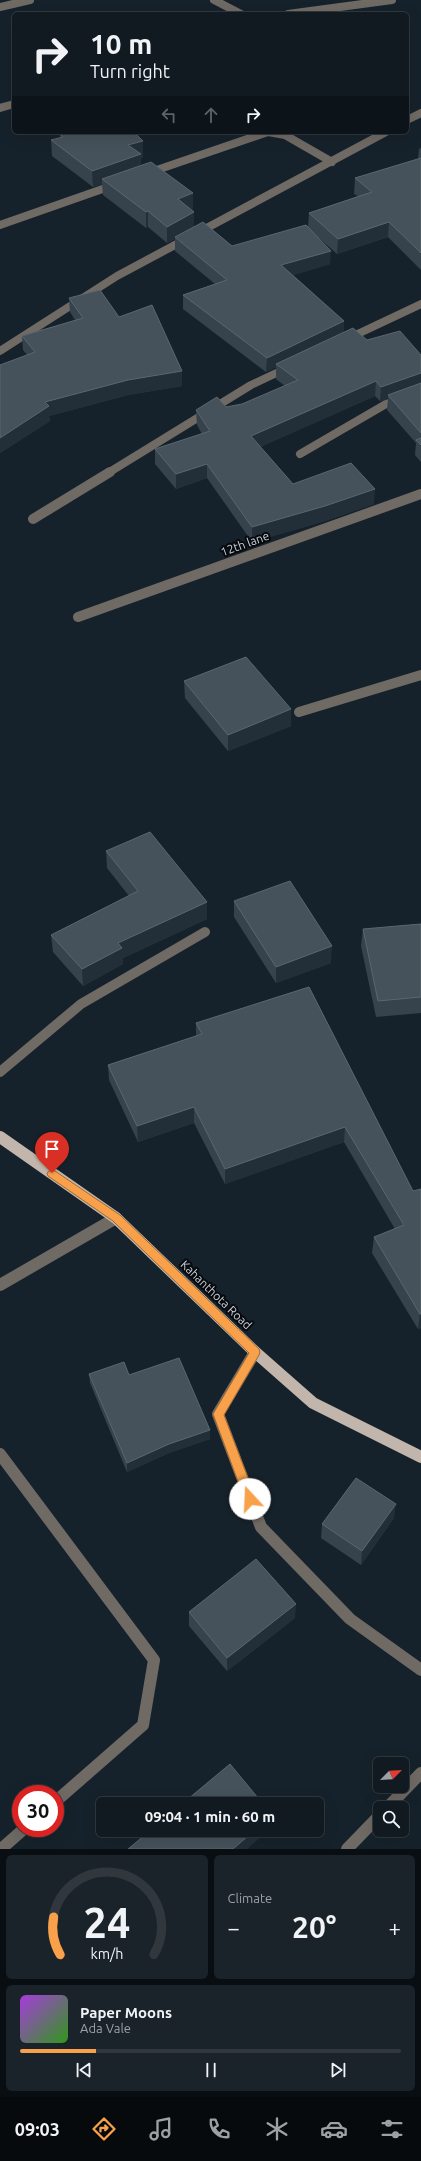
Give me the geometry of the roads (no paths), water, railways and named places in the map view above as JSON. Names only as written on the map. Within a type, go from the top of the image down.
[{"type":"main road","name":"Kahanthota Road","points":[[0,1137],[116,1218],[255,1352],[313,1403],[421,1456]]},
{"type":"street","points":[[0,7],[30,0]]},
{"type":"street","points":[[214,0],[237,12]]},
{"type":"street","points":[[303,12],[392,0]]},
{"type":"street","points":[[0,108],[12,105]]},
{"type":"street","points":[[409,119],[421,113]]},
{"type":"street","points":[[141,176],[262,134]]},
{"type":"street","points":[[279,134],[285,135],[332,162]]},
{"type":"street","points":[[0,351],[117,276],[382,134]]},
{"type":"street","points":[[0,225],[119,184]]},
{"type":"street","points":[[336,345],[421,304]]},
{"type":"street","points":[[33,519],[251,385],[294,365]]},
{"type":"street","points":[[300,454],[386,404],[421,392]]},
{"type":"street","name":"12th lane","points":[[78,617],[421,494]]},
{"type":"street","points":[[299,712],[421,675]]},
{"type":"street","points":[[0,1072],[81,1004],[204,932]]},
{"type":"street","points":[[0,1285],[116,1218]]},
{"type":"street","points":[[255,1352],[218,1414],[261,1527],[350,1619],[421,1670]]},
{"type":"street","points":[[0,1454],[154,1660],[143,1725],[64,1794]]},
{"type":"street","points":[[394,1801],[421,1773]]},
{"type":"street","points":[[347,1849],[373,1822]]},
{"type":"street","points":[[1,1849],[15,1837]]}]
